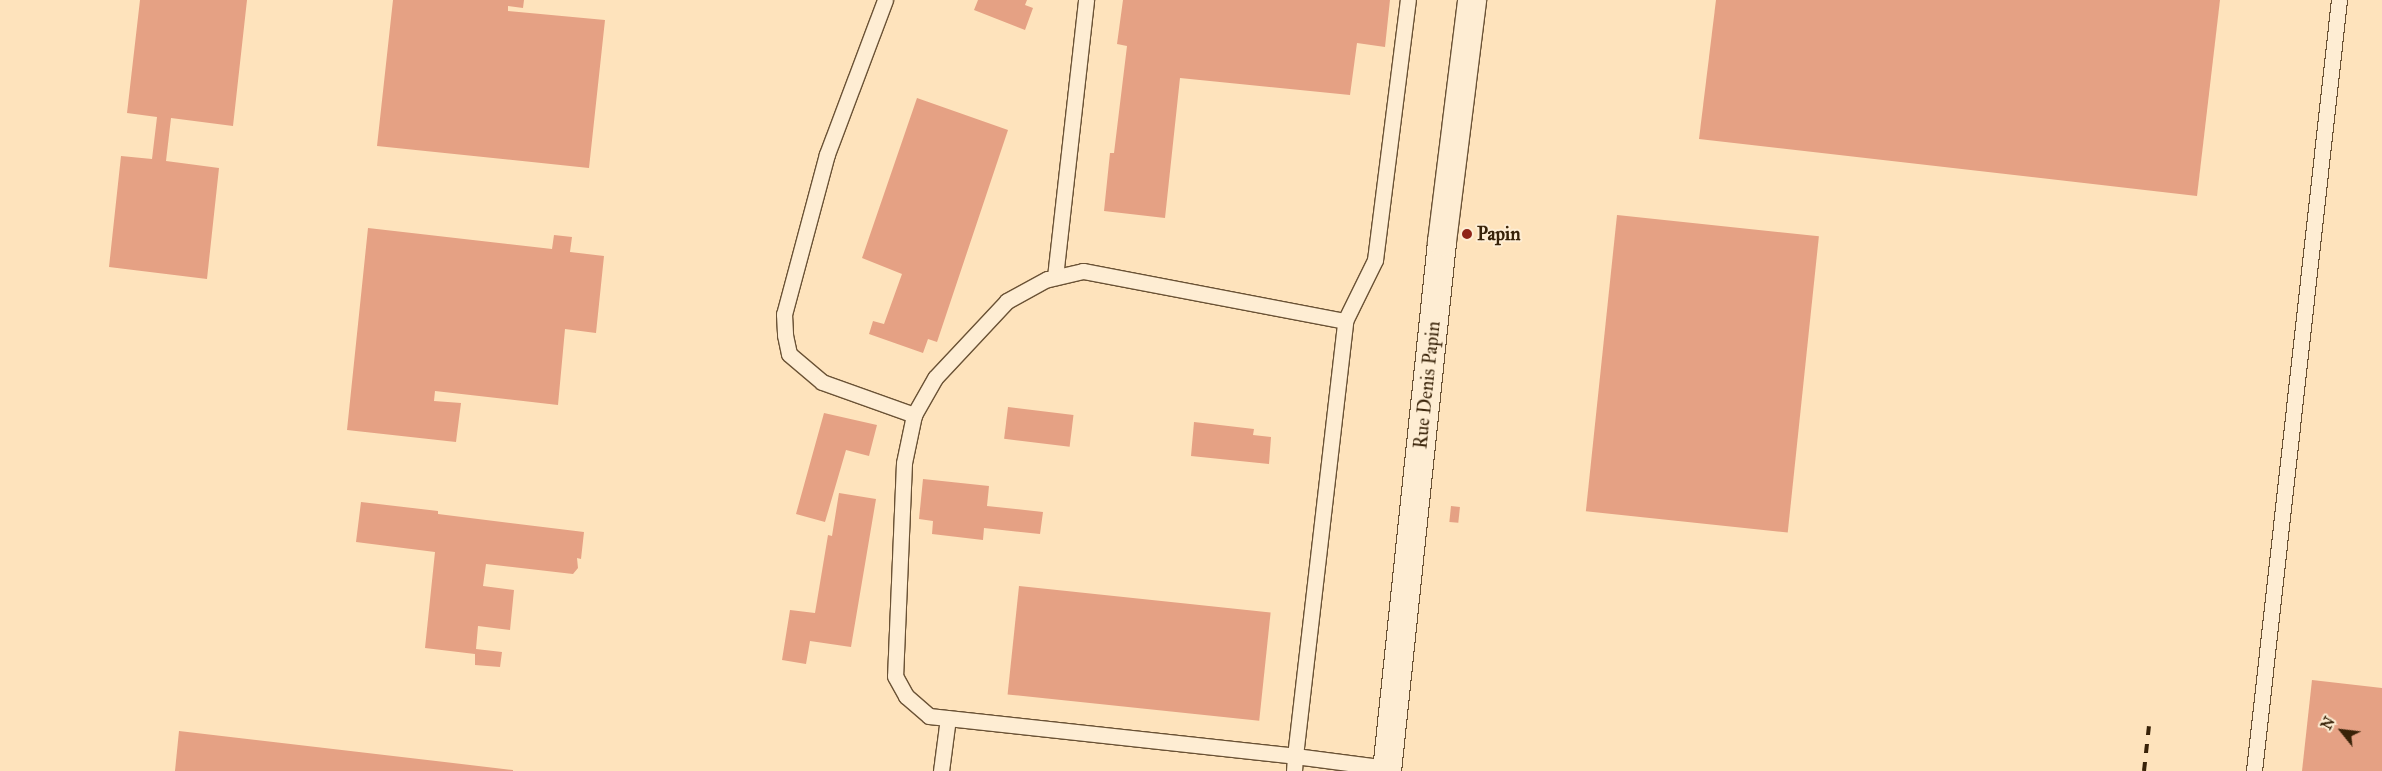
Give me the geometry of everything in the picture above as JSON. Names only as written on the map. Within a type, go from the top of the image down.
[{"type":"street","name":"Rue Denis Papin","points":[[1387,769],[1442,242],[1472,0]]},
{"type":"lane","points":[[885,0],[827,154],[784,314],[789,354],[822,382],[914,415]]},
{"type":"lane","points":[[1055,277],[1086,0]]},
{"type":"lane","points":[[1294,764],[1346,321],[1375,260],[1408,0]]},
{"type":"lane","points":[[2254,771],[2339,0]]},
{"type":"lane","points":[[1346,321],[1083,271],[1047,279],[1007,301],[936,378],[914,415],[904,462],[896,676],[906,696],[929,716],[1294,764],[1387,769]]},
{"type":"lane","points":[[941,771],[948,718]]},
{"type":"building","points":[[140,0],[247,0],[233,126],[171,118],[166,161],[219,168],[207,279],[109,267],[121,156],[152,159],[157,117],[127,113]]},
{"type":"building","points":[[393,0],[524,0],[523,8],[508,6],[508,11],[605,20],[589,168],[377,146]]},
{"type":"building","points":[[978,0],[1027,0],[1025,5],[1033,8],[1025,30],[974,10]]},
{"type":"building","points":[[1123,0],[1390,0],[1385,47],[1357,43],[1350,95],[1180,78],[1165,218],[1104,211],[1110,153],[1114,153],[1127,46],[1117,44]]},
{"type":"building","points":[[1716,0],[2220,0],[2197,196],[1699,139]]},
{"type":"building","points":[[917,98],[1008,130],[937,342],[928,339],[923,353],[869,334],[873,321],[884,324],[902,274],[862,258]]},
{"type":"building","points":[[1617,215],[1819,236],[1788,533],[1586,511]]},
{"type":"building","points":[[368,228],[552,249],[554,235],[572,237],[570,252],[604,256],[596,333],[565,329],[558,405],[435,391],[434,401],[461,403],[456,442],[347,430]]},
{"type":"building","points":[[1008,407],[1074,415],[1070,447],[1004,439]]},
{"type":"building","points":[[824,413],[877,425],[869,456],[846,450],[825,522],[796,514]]},
{"type":"building","points":[[1194,422],[1254,429],[1253,435],[1271,437],[1269,464],[1191,456]]},
{"type":"building","points":[[923,479],[989,486],[987,506],[1043,512],[1040,534],[984,528],[983,540],[932,534],[933,521],[919,519]]},
{"type":"building","points":[[839,493],[876,499],[851,647],[810,641],[806,664],[782,660],[790,610],[815,613],[828,535],[832,536]]},
{"type":"building","points":[[361,502],[438,511],[438,514],[584,532],[581,559],[577,558],[578,568],[573,574],[486,564],[483,586],[514,590],[510,630],[478,626],[476,649],[502,652],[500,667],[475,665],[475,654],[425,648],[435,552],[356,542]]},
{"type":"building","points":[[1451,506],[1460,507],[1458,523],[1449,522]]},
{"type":"building","points":[[1019,586],[1271,612],[1259,721],[1008,694]]},
{"type":"building","points":[[2312,680],[2382,688],[2382,771],[2302,771]]},
{"type":"building","points":[[179,731],[513,770],[513,771],[175,771]]},
{"type":"railway","points":[[2144,771],[2149,726]]},
{"type":"place","name":"Papin","points":[[1467,234]]}]
